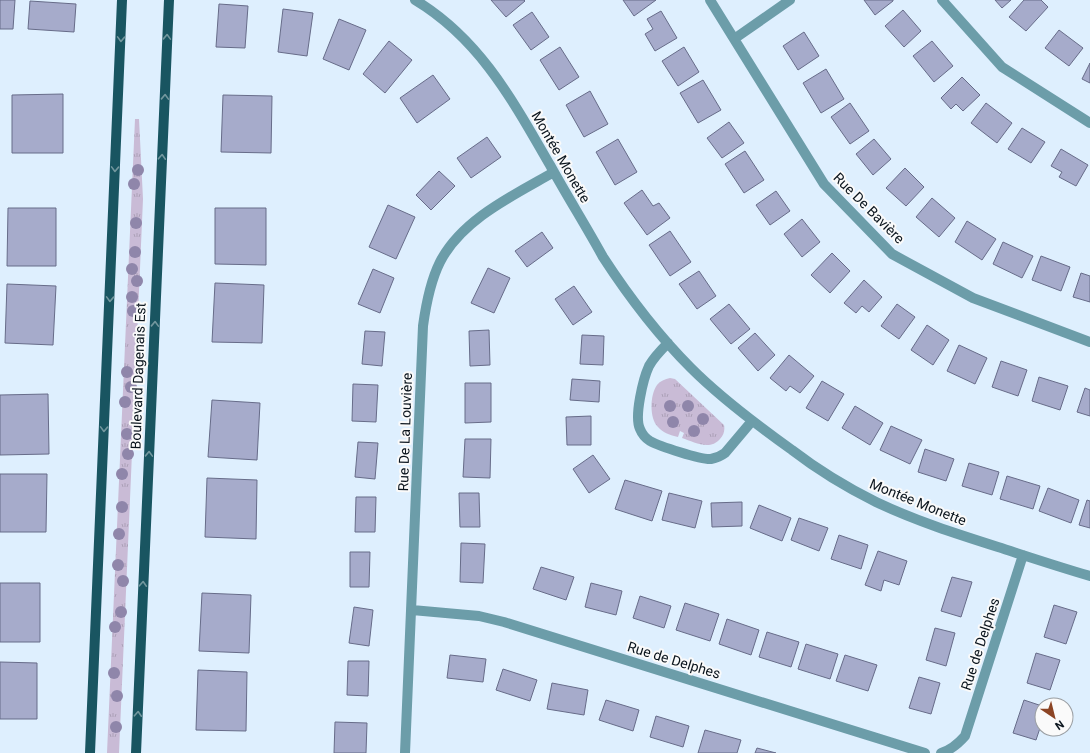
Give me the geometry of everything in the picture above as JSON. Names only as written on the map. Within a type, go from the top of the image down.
[{"type":"main road","points":[[90,753],[122,0]]},
{"type":"main road","name":"Boulevard Dagenais Est","points":[[136,753],[169,0]]},
{"type":"street","name":"Montée Monette","points":[[415,0],[429,4],[484,59],[511,98],[619,281],[636,304],[668,343],[704,380],[752,421],[812,465],[877,502],[921,521],[974,540],[1090,576]]},
{"type":"street","name":"Rue De Bavière","points":[[710,0],[824,184],[892,254],[973,298],[1090,342]]},
{"type":"street","points":[[734,39],[790,0]]},
{"type":"street","points":[[942,0],[1002,67],[1090,123]]},
{"type":"street","name":"Rue De La Louvière","points":[[406,753],[423,326],[426,303],[440,262],[463,231],[493,209],[554,172]]},
{"type":"street","points":[[668,343],[659,351],[653,360],[646,374],[643,386],[637,419],[640,430],[646,438],[650,441],[700,458],[710,459],[721,456],[725,453],[752,421]]},
{"type":"street","name":"Rue de Delphes","points":[[941,753],[955,746],[965,736],[1023,555]]},
{"type":"street","name":"Rue de Delphes","points":[[412,610],[479,616],[504,622],[926,753]]},
{"type":"green space","points":[[135,119],[139,119],[143,199],[119,753],[107,753]]},
{"type":"green space","points":[[670,378],[675,379],[724,425],[723,434],[716,443],[707,445],[682,438],[684,433],[680,431],[678,437],[667,434],[655,423],[652,412],[652,400],[655,389],[663,380]]},
{"type":"building","points":[[0,0],[15,0],[13,29],[0,29]]},
{"type":"building","points":[[491,0],[524,0],[525,1],[506,17]]},
{"type":"building","points":[[623,0],[656,0],[634,16]]},
{"type":"building","points":[[864,0],[893,0],[893,1],[875,15]]},
{"type":"building","points":[[995,0],[1011,0],[1002,8]]},
{"type":"building","points":[[1024,0],[1041,0],[1048,7],[1026,31],[1009,17]]},
{"type":"building","points":[[30,1],[76,4],[74,32],[28,29]]},
{"type":"building","points":[[219,4],[248,6],[245,48],[216,47]]},
{"type":"building","points":[[283,9],[313,13],[307,56],[278,52]]},
{"type":"building","points":[[903,10],[921,31],[904,47],[885,26]]},
{"type":"building","points":[[661,11],[677,38],[655,51],[645,34],[653,29],[647,19]]},
{"type":"building","points":[[532,12],[549,37],[531,50],[513,25]]},
{"type":"building","points":[[339,19],[366,30],[349,70],[323,59]]},
{"type":"building","points":[[1059,30],[1083,48],[1069,66],[1045,48]]},
{"type":"building","points":[[804,32],[819,56],[798,70],[783,46]]},
{"type":"building","points":[[389,41],[412,60],[385,93],[363,74]]},
{"type":"building","points":[[932,41],[953,66],[934,82],[913,56]]},
{"type":"building","points":[[560,47],[579,77],[559,90],[540,60]]},
{"type":"building","points":[[684,47],[699,72],[678,86],[662,61]]},
{"type":"building","points":[[1090,63],[1090,83],[1082,79]]},
{"type":"building","points":[[826,69],[844,99],[821,113],[803,83]]},
{"type":"building","points":[[433,75],[450,99],[417,123],[400,98]]},
{"type":"building","points":[[962,77],[980,95],[963,111],[956,104],[951,109],[941,98]]},
{"type":"building","points":[[703,80],[721,110],[698,123],[680,93]]},
{"type":"building","points":[[590,91],[608,124],[584,137],[566,105]]},
{"type":"building","points":[[63,94],[63,153],[12,153],[12,95]]},
{"type":"building","points":[[223,95],[272,96],[271,153],[221,152]]},
{"type":"building","points":[[850,103],[869,131],[850,144],[831,117]]},
{"type":"building","points":[[986,103],[1012,123],[997,143],[971,123]]},
{"type":"building","points":[[729,122],[744,143],[722,158],[707,138]]},
{"type":"building","points":[[1022,128],[1045,142],[1031,163],[1008,149]]},
{"type":"building","points":[[487,137],[501,157],[471,178],[457,158]]},
{"type":"building","points":[[618,139],[637,172],[615,185],[596,152]]},
{"type":"building","points":[[874,139],[891,159],[873,175],[856,154]]},
{"type":"building","points":[[1061,149],[1088,165],[1076,186],[1059,177],[1062,172],[1051,166]]},
{"type":"building","points":[[745,151],[764,180],[744,193],[725,164]]},
{"type":"building","points":[[905,168],[924,187],[906,206],[886,188]]},
{"type":"building","points":[[439,171],[455,186],[431,210],[416,195]]},
{"type":"building","points":[[642,190],[653,206],[659,203],[670,218],[647,235],[624,203]]},
{"type":"building","points":[[776,191],[790,211],[770,225],[756,205]]},
{"type":"building","points":[[932,198],[955,218],[939,237],[916,217]]},
{"type":"building","points":[[388,205],[415,217],[396,259],[369,247]]},
{"type":"building","points":[[8,208],[56,208],[56,266],[7,266]]},
{"type":"building","points":[[215,208],[266,208],[266,265],[215,264]]},
{"type":"building","points":[[802,219],[820,242],[802,257],[784,234]]},
{"type":"building","points":[[967,221],[996,239],[982,260],[955,242]]},
{"type":"building","points":[[670,231],[691,262],[670,276],[649,245]]},
{"type":"building","points":[[542,232],[553,248],[527,267],[515,251]]},
{"type":"building","points":[[1003,242],[1033,256],[1022,278],[993,264]]},
{"type":"building","points":[[832,253],[850,271],[830,293],[811,275]]},
{"type":"building","points":[[1041,256],[1070,267],[1061,291],[1032,280]]},
{"type":"building","points":[[488,268],[510,278],[494,313],[471,303]]},
{"type":"building","points":[[373,269],[394,278],[380,313],[358,304]]},
{"type":"building","points":[[699,271],[716,296],[697,309],[679,284]]},
{"type":"building","points":[[1081,273],[1090,276],[1090,302],[1073,297]]},
{"type":"building","points":[[864,280],[882,297],[869,312],[862,306],[856,313],[844,303]]},
{"type":"building","points":[[215,283],[264,285],[262,343],[212,342]]},
{"type":"building","points":[[7,284],[56,286],[53,345],[5,343]]},
{"type":"building","points":[[574,286],[592,312],[573,325],[555,299]]},
{"type":"building","points":[[729,304],[750,329],[731,344],[710,319]]},
{"type":"building","points":[[897,304],[915,317],[899,339],[881,326]]},
{"type":"building","points":[[927,325],[949,340],[933,365],[911,350]]},
{"type":"building","points":[[489,330],[490,365],[470,366],[469,331]]},
{"type":"building","points":[[365,331],[385,332],[382,366],[362,364]]},
{"type":"building","points":[[755,333],[775,355],[758,371],[738,348]]},
{"type":"building","points":[[582,335],[604,336],[603,365],[580,364]]},
{"type":"building","points":[[959,345],[987,358],[975,384],[947,371]]},
{"type":"building","points":[[789,355],[814,376],[800,393],[790,386],[786,391],[770,378]]},
{"type":"building","points":[[1001,361],[1027,370],[1018,396],[992,387]]},
{"type":"building","points":[[1039,377],[1068,386],[1060,410],[1032,401]]},
{"type":"building","points":[[572,379],[600,381],[599,402],[570,400]]},
{"type":"building","points":[[822,381],[844,394],[828,421],[806,408]]},
{"type":"building","points":[[465,383],[491,383],[491,422],[465,423]]},
{"type":"building","points":[[353,384],[378,385],[376,422],[352,421]]},
{"type":"building","points":[[1085,388],[1090,390],[1090,416],[1077,412]]},
{"type":"building","points":[[48,394],[49,454],[0,455],[0,395]]},
{"type":"building","points":[[212,400],[260,403],[257,460],[208,457]]},
{"type":"building","points":[[855,406],[883,423],[870,445],[842,428]]},
{"type":"building","points":[[591,416],[591,445],[567,445],[566,417]]},
{"type":"building","points":[[891,426],[922,440],[910,464],[880,450]]},
{"type":"building","points":[[465,439],[491,439],[490,478],[463,477]]},
{"type":"building","points":[[358,442],[378,443],[375,479],[355,477]]},
{"type":"building","points":[[925,449],[954,459],[946,481],[918,472]]},
{"type":"building","points":[[593,455],[610,479],[589,493],[573,469]]},
{"type":"building","points":[[969,463],[999,472],[992,495],[962,486]]},
{"type":"building","points":[[0,474],[47,474],[46,532],[0,532]]},
{"type":"building","points":[[1007,476],[1040,486],[1033,509],[1000,499]]},
{"type":"building","points":[[207,478],[257,480],[256,539],[205,537]]},
{"type":"building","points":[[625,480],[662,491],[652,521],[615,509]]},
{"type":"building","points":[[1048,488],[1079,500],[1071,523],[1039,511]]},
{"type":"building","points":[[459,493],[479,493],[480,527],[460,527]]},
{"type":"building","points":[[669,493],[702,501],[695,528],[662,520]]},
{"type":"building","points":[[356,497],[376,497],[375,532],[355,532]]},
{"type":"building","points":[[1087,500],[1090,501],[1090,528],[1079,525]]},
{"type":"building","points":[[742,502],[742,526],[712,527],[711,503]]},
{"type":"building","points":[[759,505],[791,518],[782,541],[750,528]]},
{"type":"building","points":[[799,518],[828,528],[819,551],[791,540]]},
{"type":"building","points":[[839,535],[868,545],[861,569],[831,559]]},
{"type":"building","points":[[461,543],[485,544],[483,583],[460,582]]},
{"type":"building","points":[[878,551],[907,561],[899,585],[884,580],[881,591],[865,585]]},
{"type":"building","points":[[350,552],[370,552],[369,587],[350,587]]},
{"type":"building","points":[[541,567],[574,577],[566,600],[533,589]]},
{"type":"building","points":[[952,577],[972,582],[961,617],[941,611]]},
{"type":"building","points":[[0,583],[40,583],[40,642],[0,642]]},
{"type":"building","points":[[591,583],[622,591],[616,615],[585,607]]},
{"type":"building","points":[[202,593],[251,595],[249,653],[199,651]]},
{"type":"building","points":[[640,596],[671,606],[664,628],[633,618]]},
{"type":"building","points":[[685,603],[719,614],[710,641],[676,630]]},
{"type":"building","points":[[1054,605],[1077,612],[1066,644],[1044,637]]},
{"type":"building","points":[[354,607],[373,610],[369,646],[349,643]]},
{"type":"building","points":[[727,619],[759,630],[751,655],[719,644]]},
{"type":"building","points":[[935,628],[955,633],[946,666],[926,660]]},
{"type":"building","points":[[767,632],[799,642],[791,667],[759,657]]},
{"type":"building","points":[[806,644],[838,654],[830,679],[798,669]]},
{"type":"building","points":[[1036,653],[1060,660],[1050,690],[1027,683]]},
{"type":"building","points":[[450,655],[486,659],[483,682],[447,678]]},
{"type":"building","points":[[845,655],[877,665],[868,691],[836,681]]},
{"type":"building","points":[[348,661],[369,661],[368,696],[347,695]]},
{"type":"building","points":[[0,662],[37,663],[37,719],[0,719]]},
{"type":"building","points":[[503,669],[537,680],[530,701],[496,690]]},
{"type":"building","points":[[198,670],[247,672],[246,731],[196,730]]},
{"type":"building","points":[[919,677],[940,683],[931,714],[909,708]]},
{"type":"building","points":[[552,683],[588,690],[584,715],[547,709]]},
{"type":"building","points":[[606,700],[639,710],[633,731],[599,720]]},
{"type":"building","points":[[1024,700],[1034,703],[1034,737],[1037,737],[1036,740],[1013,733]]},
{"type":"building","points":[[656,716],[689,726],[683,747],[650,737]]},
{"type":"building","points":[[335,722],[367,723],[366,753],[334,753]]},
{"type":"building","points":[[705,730],[741,740],[737,753],[698,753]]},
{"type":"building","points":[[757,748],[776,753],[755,753]]}]
